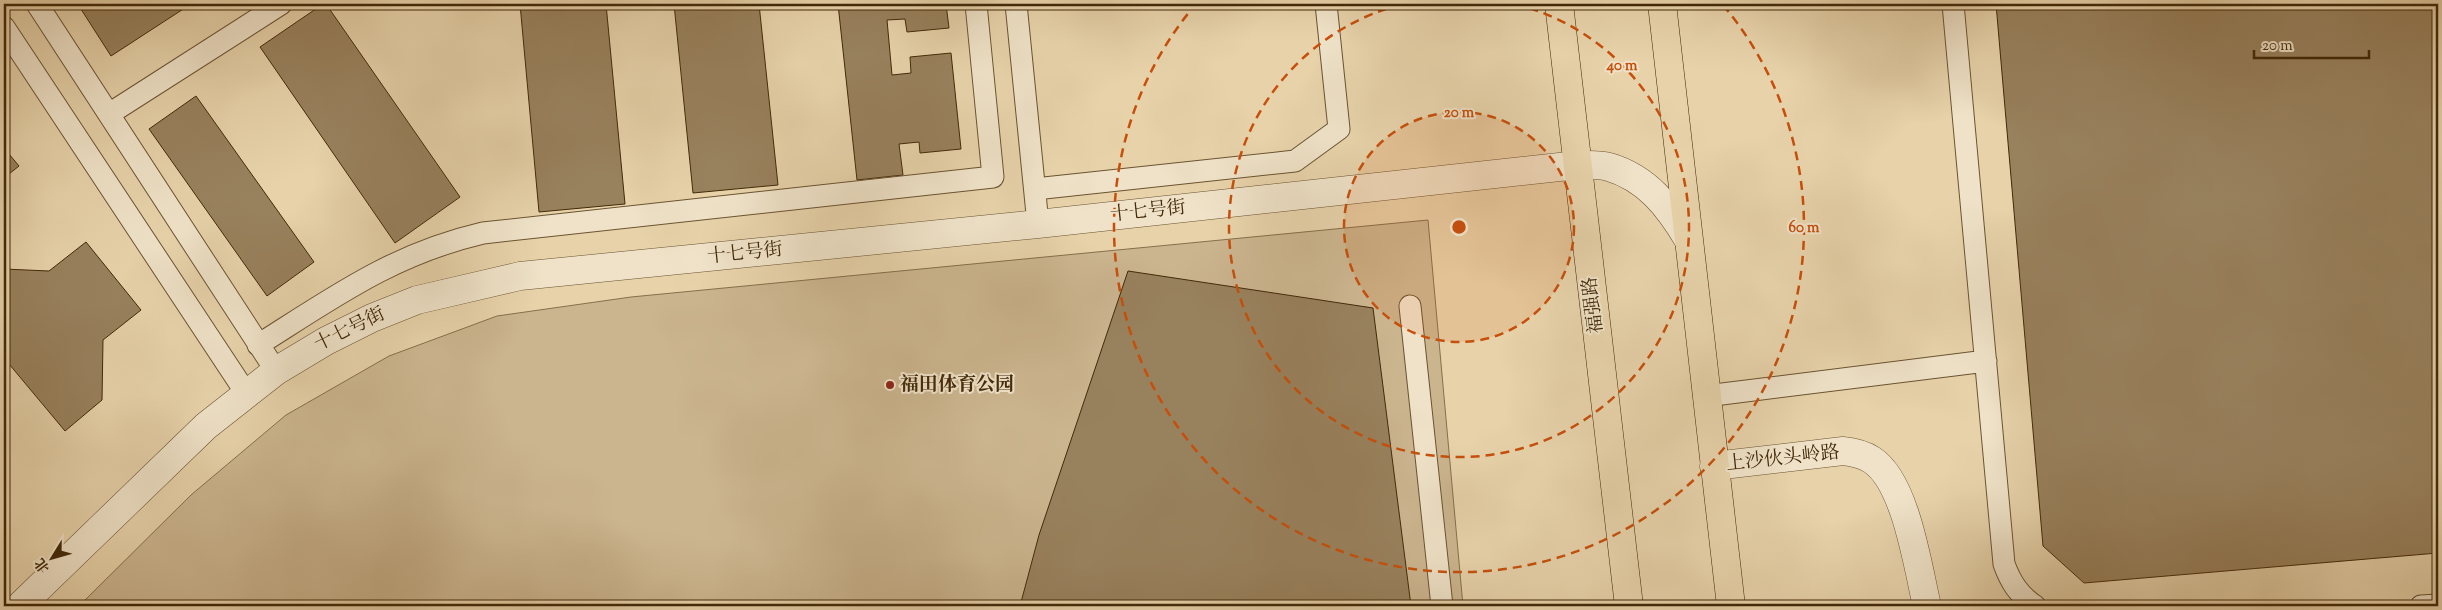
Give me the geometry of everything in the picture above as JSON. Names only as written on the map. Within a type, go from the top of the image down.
[{"type":"main road","name":"福强路","points":[[1559,4],[1629,606]]},
{"type":"main road","points":[[1662,4],[1731,606]]},
{"type":"street","name":"十七号街","points":[[20,606],[206,426],[276,371],[326,341],[372,318],[417,300],[471,286],[520,276],[1038,224],[1578,165],[1608,166],[1634,177],[1656,194],[1673,214],[1688,239]]},
{"type":"street","name":"上沙伙头岭路","points":[[1714,466],[1843,451],[1858,453],[1874,460],[1896,489],[1927,606]]},
{"type":"lane","points":[[37,4],[276,371]]},
{"type":"lane","points":[[109,114],[281,4]]},
{"type":"lane","points":[[258,345],[362,279],[403,258],[444,242],[483,233],[993,177],[976,4]]},
{"type":"lane","points":[[1016,4],[1038,224]]},
{"type":"lane","points":[[1035,189],[1294,161],[1339,129],[1326,4]]},
{"type":"lane","points":[[1953,4],[2004,564],[2012,584],[2023,598],[2035,606]]},
{"type":"lane","points":[[4,27],[246,393]]},
{"type":"lane","points":[[1410,306],[1442,606]]},
{"type":"lane","points":[[1706,396],[1986,361]]},
{"type":"lane","points":[[2421,606],[2438,605]]},
{"type":"shaded area","name":"福田体育公园","points":[[1428,220],[1463,606],[79,606],[191,495],[286,415],[389,356],[497,316],[631,297]]},
{"type":"building","points":[[82,4],[191,4],[111,56],[79,6]]},
{"type":"building","points":[[323,4],[326,4],[460,197],[395,243],[260,47]]},
{"type":"building","points":[[520,4],[606,4],[625,204],[539,212]]},
{"type":"building","points":[[674,4],[759,4],[778,185],[693,193]]},
{"type":"building","points":[[838,4],[946,4],[949,28],[907,32],[905,19],[887,20],[892,75],[911,73],[910,57],[951,53],[961,149],[920,153],[919,142],[899,144],[903,175],[857,180]]},
{"type":"building","points":[[1996,4],[2438,4],[2438,553],[2084,583],[2043,546]]},
{"type":"building","points":[[196,96],[314,262],[267,296],[149,129]]},
{"type":"building","points":[[4,148],[19,166],[4,178]]},
{"type":"building","points":[[86,242],[141,310],[103,340],[102,400],[65,431],[4,358],[4,269],[49,271]]},
{"type":"building","points":[[1128,271],[1373,308],[1411,606],[1020,606],[1039,535]]},
{"type":"building","points":[[4,488],[10,495],[4,500]]},
{"type":"place","name":"福田体育公园","points":[[890,385]]}]
